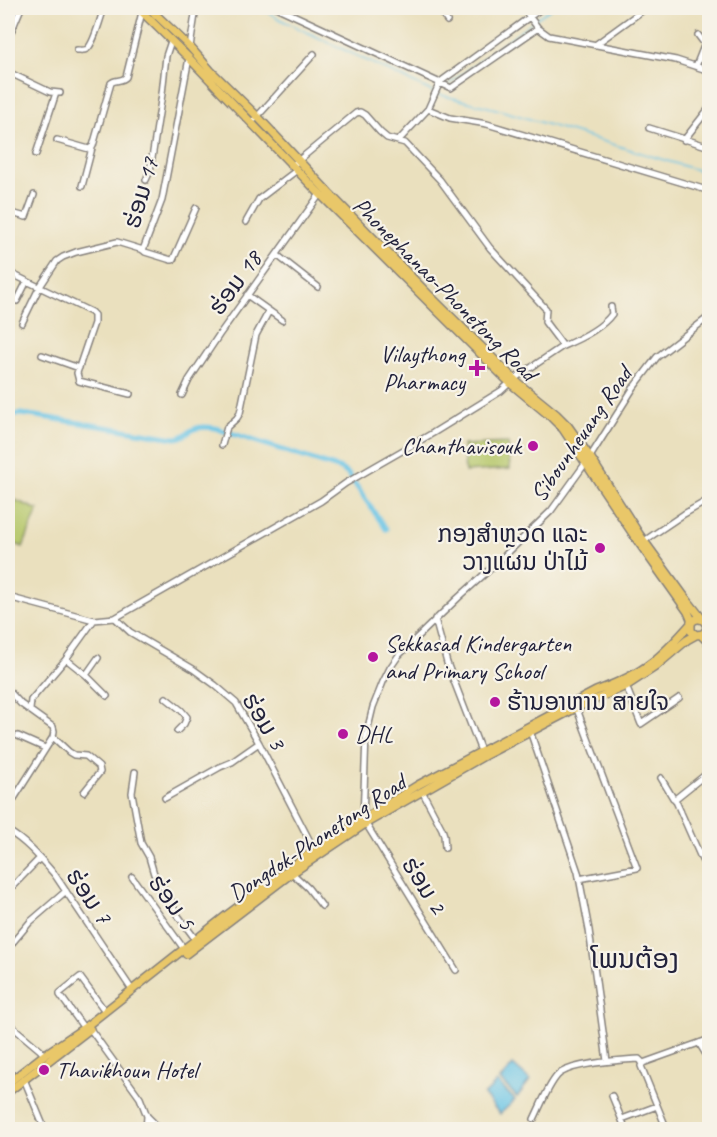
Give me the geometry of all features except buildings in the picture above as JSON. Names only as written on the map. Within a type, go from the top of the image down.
[{"type":"main road","name":"Phonephanao-Phonetong Road","points":[[150,8],[190,47],[208,73],[251,122],[414,279],[512,381]]},
{"type":"main road","name":"Phonephanao-Phonetong Road","points":[[141,9],[189,58],[258,117],[321,194],[512,381],[556,414],[568,426],[688,612],[691,624]]},
{"type":"main road","name":"Phonephanao-Phonetong Road","points":[[637,536],[644,541],[707,626]]},
{"type":"main road","points":[[697,619],[707,626],[706,631],[671,650],[697,619]]},
{"type":"main road","points":[[691,624],[691,631],[710,644]]},
{"type":"main road","name":"Dongdok-Phonetong Road","points":[[364,822],[575,705],[596,691],[618,683],[671,650]]},
{"type":"main road","name":"Dongdok-Phonetong Road","points":[[575,705],[626,686],[655,668],[671,650]]},
{"type":"main road","name":"Dongdok-Phonetong Road","points":[[8,1083],[44,1055],[87,1028],[105,1011],[227,915],[316,853],[418,785],[530,729]]},
{"type":"main road","name":"Dongdok-Phonetong Road","points":[[8,1092],[87,1028],[316,853]]},
{"type":"street","points":[[8,39],[21,8]]},
{"type":"street","points":[[77,50],[88,48],[104,8]]},
{"type":"street","points":[[190,47],[196,8]]},
{"type":"street","points":[[278,8],[443,85],[454,87],[538,27]]},
{"type":"street","points":[[439,8],[447,21]]},
{"type":"street","points":[[523,8],[538,27],[549,36],[638,52],[710,71]]},
{"type":"street","points":[[398,141],[428,107],[443,85],[542,8]]},
{"type":"street","points":[[595,45],[646,8]]},
{"type":"street","points":[[82,186],[111,83],[126,77],[141,9]]},
{"type":"street","points":[[8,18],[15,21]]},
{"type":"street","points":[[696,66],[704,46],[698,35]]},
{"type":"street","points":[[146,180],[150,171],[166,57],[171,41]]},
{"type":"street","points":[[251,122],[314,54]]},
{"type":"street","name":"ຮ່ອມ 17","points":[[189,58],[162,200],[143,250],[173,260],[196,208]]},
{"type":"street","points":[[8,72],[58,93],[36,154]]},
{"type":"street","points":[[428,107],[450,118],[487,124],[710,191]]},
{"type":"street","points":[[684,140],[710,107]]},
{"type":"street","points":[[246,222],[259,199],[358,112],[365,115],[387,138],[405,143],[440,180],[490,248],[546,309],[544,321],[563,346]]},
{"type":"street","points":[[649,128],[710,147]]},
{"type":"street","points":[[57,140],[88,149],[92,148]]},
{"type":"street","name":"ຮ່ອມ 18","points":[[182,395],[189,380],[247,295],[321,194]]},
{"type":"street","points":[[8,212],[26,217],[34,195]]},
{"type":"street","points":[[22,323],[39,288],[57,261],[63,257],[117,242],[143,250]]},
{"type":"street","points":[[277,255],[318,287]]},
{"type":"street","points":[[8,272],[91,312],[94,315],[94,322],[77,373],[79,381],[130,394]]},
{"type":"street","points":[[17,301],[27,282]]},
{"type":"street","points":[[247,295],[282,320]]},
{"type":"street","points":[[8,597],[94,620],[115,618],[321,501],[346,483],[434,433],[501,391],[563,346],[580,339],[608,320],[612,314],[611,307]]},
{"type":"street","points":[[222,446],[227,427],[240,413],[256,335],[269,311]]},
{"type":"street","name":"Sibounheuang Road","points":[[364,822],[366,736],[373,707],[390,668],[399,655],[435,619],[551,511],[588,460],[634,387],[657,357],[710,316]]},
{"type":"street","points":[[42,354],[79,368]]},
{"type":"street","points":[[644,541],[684,514],[710,500]]},
{"type":"street","name":"ຮ່ອມ 3","points":[[115,618],[140,639],[193,669],[232,699],[246,719],[316,853]]},
{"type":"street","points":[[435,619],[447,663],[482,751]]},
{"type":"street","points":[[30,710],[31,700],[66,659],[94,620]]},
{"type":"street","points":[[86,675],[98,658]]},
{"type":"street","points":[[66,659],[107,696]]},
{"type":"street","points":[[626,686],[641,724],[679,698]]},
{"type":"street","points":[[8,690],[21,704],[54,731],[53,736],[8,804]]},
{"type":"street","points":[[166,698],[187,717],[186,722],[177,731]]},
{"type":"street","points":[[575,705],[637,868],[579,879]]},
{"type":"street","points":[[530,729],[579,879],[589,930],[607,1061]]},
{"type":"street","points":[[18,736],[45,748]]},
{"type":"street","points":[[53,736],[74,755],[86,756],[99,767],[100,772],[84,792]]},
{"type":"street","points":[[165,798],[220,766],[232,762],[259,743]]},
{"type":"street","points":[[675,799],[710,771]]},
{"type":"street","points":[[135,772],[132,793],[141,843],[149,857],[154,874],[176,912],[196,940]]},
{"type":"street","points":[[661,778],[675,799],[702,860]]},
{"type":"street","points":[[422,791],[442,829],[445,848]]},
{"type":"street","name":"ຮ່ອມ 2","points":[[364,822],[456,970]]},
{"type":"street","name":"ຮ່ອມ 7","points":[[8,831],[40,858],[66,891],[132,990]]},
{"type":"street","points":[[8,891],[40,858]]},
{"type":"street","points":[[292,873],[322,906]]},
{"type":"street","name":"ຮ່ອມ 5","points":[[132,877],[184,949]]},
{"type":"street","points":[[8,948],[30,922],[66,891]]},
{"type":"street","points":[[105,1011],[79,977],[60,994],[140,1098],[147,1116],[161,1130]]},
{"type":"street","points":[[8,1023],[44,1055]]},
{"type":"street","points":[[643,1063],[710,1039]]},
{"type":"street","points":[[699,1042],[710,1061]]},
{"type":"street","points":[[534,1119],[558,1075],[577,1067],[607,1061],[639,1059],[643,1063]]},
{"type":"street","points":[[643,1063],[641,1066],[667,1130]]},
{"type":"street","points":[[24,1079],[45,1130]]},
{"type":"street","points":[[612,1096],[626,1130]]},
{"type":"street","points":[[622,1119],[657,1106]]},
{"type":"street","points":[[146,1130],[147,1116]]},
{"type":"green space","points":[[508,443],[510,469],[465,472],[463,445]]},
{"type":"green space","points":[[15,500],[38,510],[23,547],[8,541],[8,519]]},
{"type":"water","points":[[513,1065],[530,1080],[517,1097],[500,1080]]},
{"type":"water","points":[[497,1082],[515,1100],[500,1114],[484,1095]]},
{"type":"waterway","points":[[262,8],[277,18],[433,92]]},
{"type":"waterway","points":[[535,19],[552,8]]},
{"type":"waterway","points":[[449,84],[532,22]]},
{"type":"waterway","points":[[437,94],[500,110],[710,174]]},
{"type":"waterway","points":[[8,415],[36,416],[175,438],[197,428],[215,428],[341,469],[348,474],[386,529]]},
{"type":"place","name":"Vilaythong Pharmacy","points":[[477,368]]},
{"type":"place","name":"Chanthavisouk","points":[[533,446]]},
{"type":"place","name":"ກອງສໍາຫຼວດ ແລະ ວາງແຜນ ປ່າໄມ້","points":[[600,548]]},
{"type":"place","name":"Sekkasad Kindergarten and Primary School","points":[[373,657]]},
{"type":"place","name":"ຮ້ານອາຫານ ສາຍໃຈ","points":[[495,702]]},
{"type":"place","name":"DHL","points":[[343,734]]},
{"type":"place","name":"Thavikhoun Hotel","points":[[44,1070]]},
{"type":"district","name":"ໂພນຕ້ອງ","points":[[635,959]]}]
